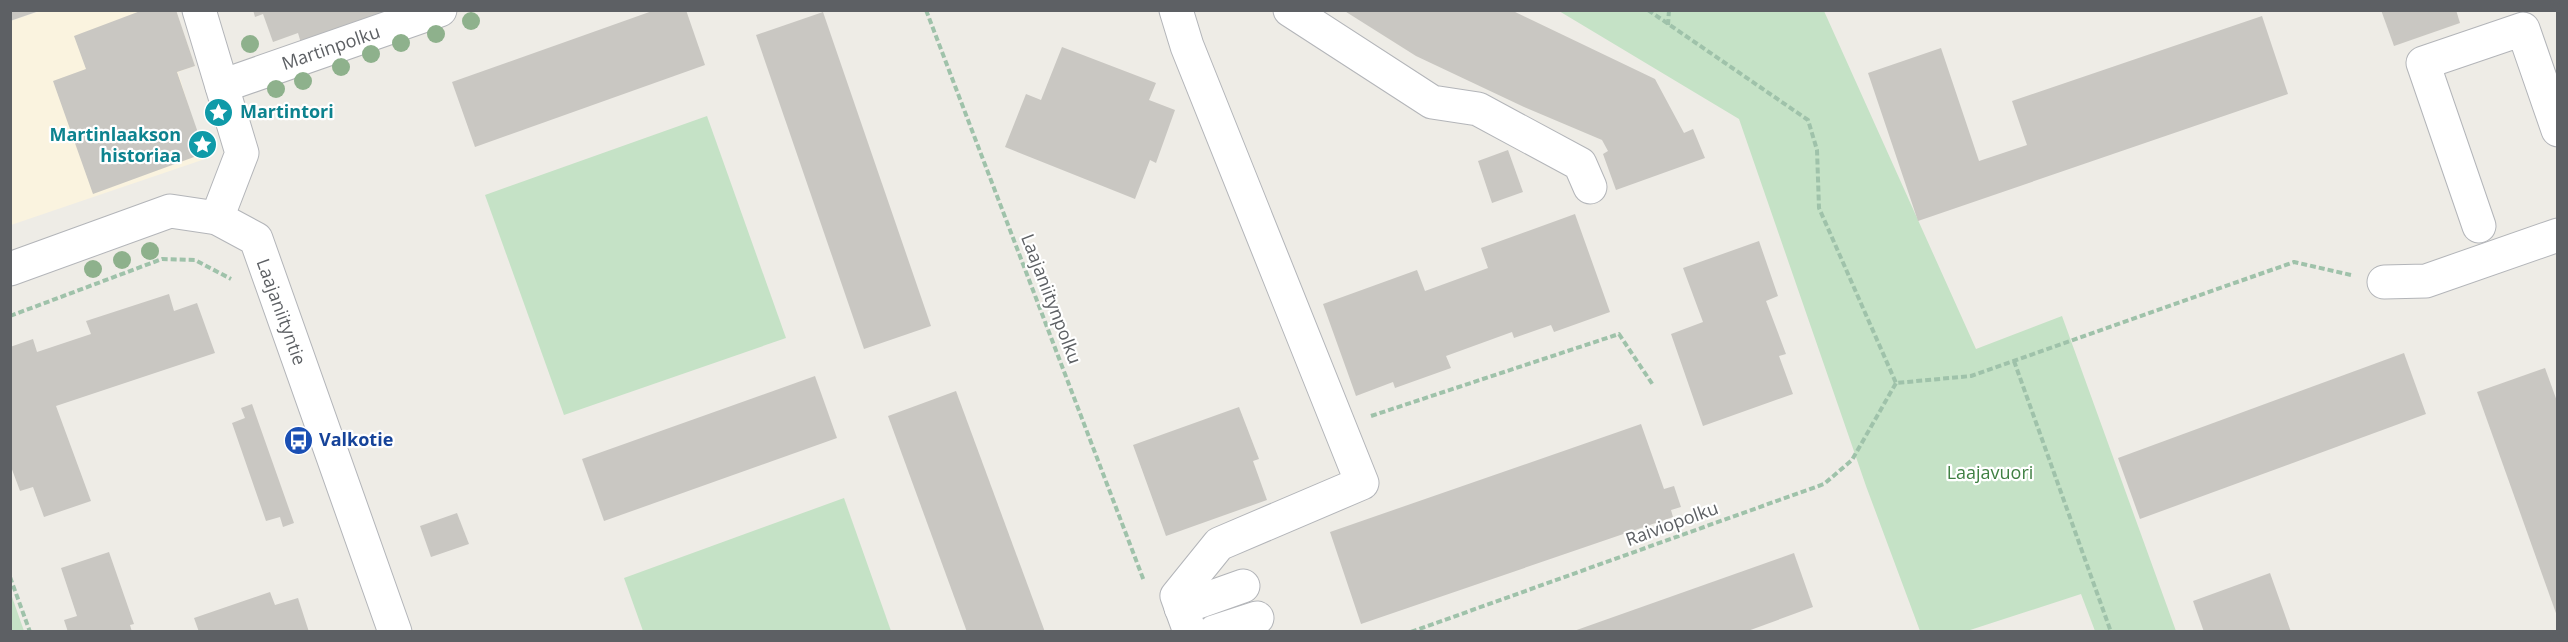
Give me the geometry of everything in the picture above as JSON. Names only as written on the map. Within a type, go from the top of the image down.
[{"type":"street","points":[[199,10],[242,153],[217,218]]},
{"type":"street","name":"Martinpolku","points":[[222,86],[440,10]]},
{"type":"street","points":[[1173,605],[1219,544],[1362,483],[1187,46],[1176,10]]},
{"type":"street","points":[[1290,10],[1432,102],[1478,109],[1580,164],[1590,187]]},
{"type":"street","points":[[2479,226],[2423,63],[2523,29],[2558,130]]},
{"type":"street","name":"Laajaniityntie","points":[[10,269],[170,211],[217,218],[256,239],[395,632]]},
{"type":"street","points":[[2384,282],[2426,281],[2558,235]]},
{"type":"street","points":[[1173,605],[1243,586]]},
{"type":"street","points":[[1214,632],[1257,618]]},
{"type":"path","name":"Laajaniitynpolku","points":[[926,10],[1173,605]]},
{"type":"path","points":[[1648,10],[1808,120],[1817,150],[1819,208],[1896,383],[1971,376],[2294,262],[2384,282]]},
{"type":"path","points":[[1668,25],[1669,10]]},
{"type":"path","name":"Laajaniityntie","points":[[10,316],[162,259],[195,260],[231,278],[236,286]]},
{"type":"path","points":[[1338,426],[1619,334],[1653,385]]},
{"type":"path","points":[[2014,361],[2111,632]]},
{"type":"path","name":"Raiviopolku","points":[[1411,632],[1824,484],[1852,460],[1896,383]]},
{"type":"path","points":[[10,576],[30,632]]},
{"type":"shaded area","points":[[40,11],[176,11],[195,66],[178,72],[205,159],[11,225],[11,21]]},
{"type":"green space","name":"Laajavuori","points":[[1559,11],[1824,11],[1976,349],[2062,316],[2176,631],[2095,631],[2081,594],[1967,631],[1920,631],[1866,486],[1739,119]]},
{"type":"green space","points":[[707,116],[786,338],[564,415],[485,195]]},
{"type":"green space","points":[[844,498],[891,631],[643,631],[624,578]]},
{"type":"green space","points":[[11,594],[24,631],[11,631]]},
{"type":"building","points":[[10,10],[39,10],[39,11],[10,21]]},
{"type":"building","points":[[143,10],[176,10],[195,66],[177,72],[205,153],[93,194],[53,81],[86,69],[74,36]]},
{"type":"building","points":[[253,10],[390,10],[301,43],[298,33],[273,42],[263,14],[255,17]]},
{"type":"building","points":[[655,10],[686,10],[705,65],[475,147],[452,82]]},
{"type":"building","points":[[1343,10],[1511,10],[1655,79],[1684,133],[1693,129],[1705,158],[1616,190],[1603,154],[1608,151],[1602,140],[1524,107],[1416,56]]},
{"type":"building","points":[[2381,10],[2456,10],[2460,23],[2394,46]]},
{"type":"building","points":[[823,12],[931,326],[864,349],[756,35]]},
{"type":"building","points":[[2262,16],[2288,94],[1918,221],[1868,73],[1941,48],[1979,161],[2027,145],[2012,101]]},
{"type":"building","points":[[1062,47],[1156,83],[1149,100],[1175,110],[1156,163],[1150,160],[1135,199],[1005,147],[1026,94],[1041,100]]},
{"type":"building","points":[[1508,150],[1523,192],[1492,203],[1478,161]]},
{"type":"building","points":[[1575,214],[1610,312],[1554,332],[1551,325],[1514,338],[1512,332],[1446,356],[1451,368],[1395,388],[1393,382],[1356,396],[1323,304],[1417,270],[1425,291],[1488,268],[1481,248]]},
{"type":"building","points":[[1759,241],[1778,296],[1766,301],[1786,354],[1779,356],[1793,394],[1703,426],[1671,334],[1703,322],[1683,268]]},
{"type":"building","points":[[169,294],[174,311],[197,303],[215,353],[56,406],[91,501],[44,517],[33,487],[20,491],[10,464],[10,347],[33,339],[37,352],[91,334],[86,321]]},
{"type":"building","points":[[2404,353],[2426,414],[2140,519],[2118,458]]},
{"type":"building","points":[[2545,368],[2558,404],[2557,616],[2477,392]]},
{"type":"building","points":[[815,376],[837,438],[604,521],[582,459]]},
{"type":"building","points":[[956,391],[1045,632],[967,632],[888,416]]},
{"type":"building","points":[[252,404],[294,523],[283,527],[280,517],[266,521],[232,423],[245,418],[241,408]]},
{"type":"building","points":[[1239,407],[1259,459],[1253,461],[1267,500],[1166,536],[1133,445]]},
{"type":"building","points":[[1641,424],[1664,489],[1674,486],[1681,507],[1671,510],[1673,517],[1361,624],[1330,532]]},
{"type":"building","points":[[457,513],[469,544],[431,557],[420,526]]},
{"type":"building","points":[[109,552],[134,624],[130,625],[132,632],[68,632],[64,620],[77,616],[61,568]]},
{"type":"building","points":[[1794,553],[1813,607],[1745,632],[1571,632]]},
{"type":"building","points":[[2270,573],[2291,632],[2204,632],[2193,601]]},
{"type":"building","points":[[270,592],[275,605],[298,598],[309,632],[199,632],[194,618]]},
{"type":"place","name":"Martintori","points":[[219,112]]},
{"type":"place","name":"Martinlaakson historiaa","points":[[202,145]]},
{"type":"place","name":"Valkotie","points":[[298,440]]}]
